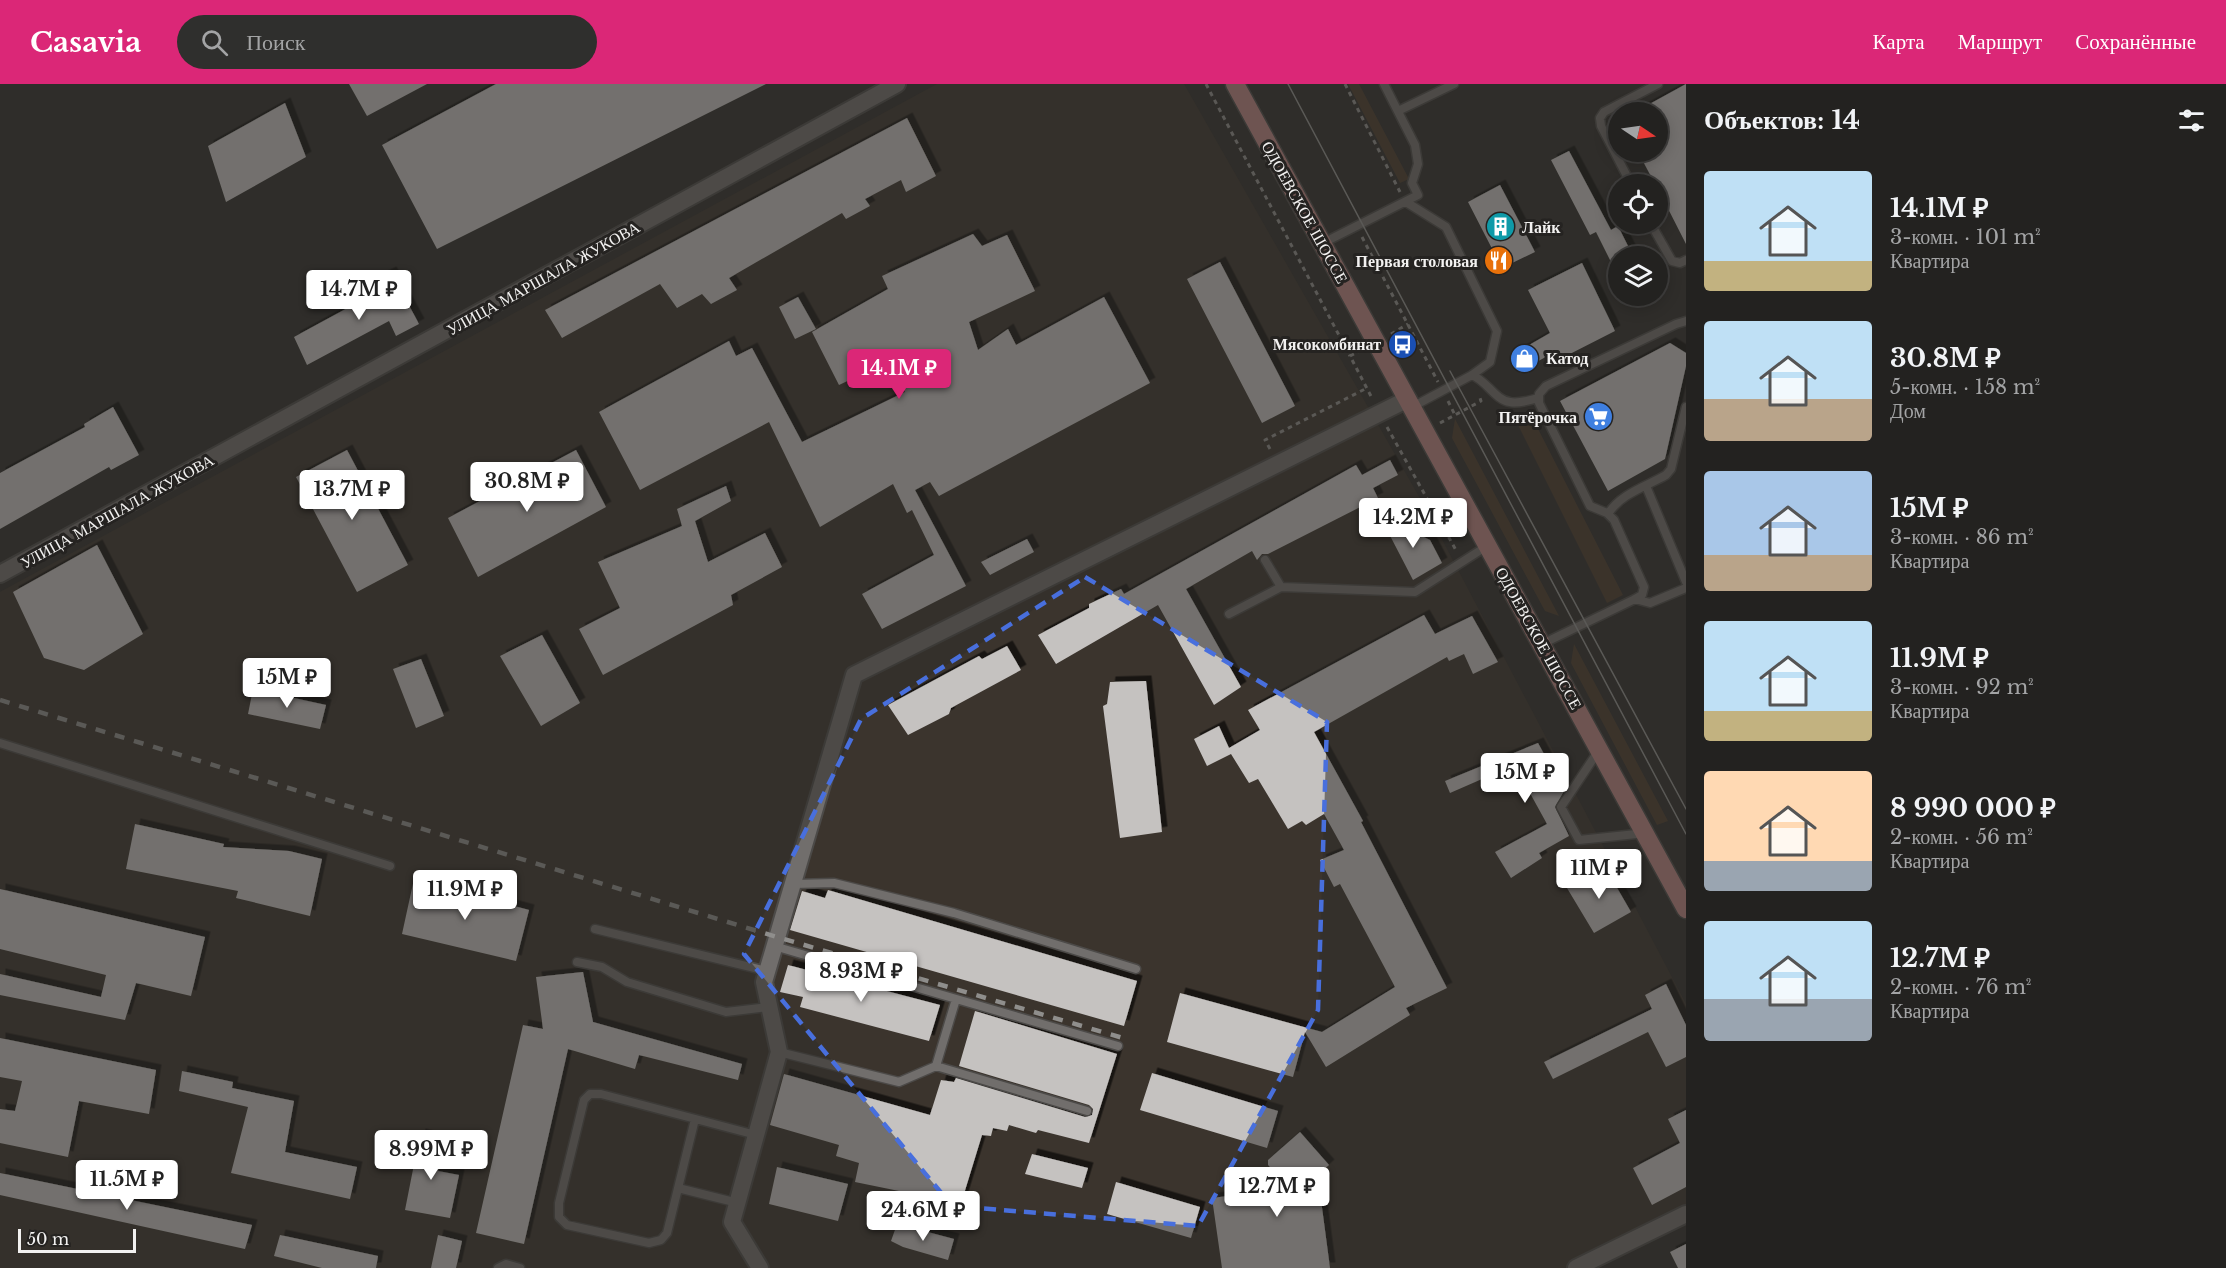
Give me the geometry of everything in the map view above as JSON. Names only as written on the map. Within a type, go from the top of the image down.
[{"type":"main road","name":"ОДОЕВСКОЕ ШОССЕ","points":[[1235,84],[1686,909]]},
{"type":"street","name":"УЛИЦА МАРШАЛА ЖУКОВА","points":[[0,574],[897,84]]},
{"type":"street","points":[[760,1268],[732,1222],[779,1052],[764,982],[854,675],[1380,413],[1410,403]]},
{"type":"street","points":[[1576,1268],[1686,1214]]},
{"type":"lane","points":[[1322,244],[1418,195],[1413,183],[1418,164],[1415,144],[1384,84]]},
{"type":"lane","points":[[1398,111],[1454,84]]},
{"type":"lane","points":[[1626,174],[1601,126],[1600,118],[1604,112],[1658,84]]},
{"type":"lane","points":[[1406,202],[1446,227],[1497,331],[1490,362],[1472,375],[1410,403]]},
{"type":"lane","points":[[1657,234],[1672,261],[1680,263],[1686,260]]},
{"type":"lane","points":[[1542,644],[1642,596],[1644,587],[1614,520],[1608,514],[1590,506],[1539,403],[1539,394],[1546,386],[1686,321]]},
{"type":"lane","points":[[1472,375],[1485,383],[1503,400],[1510,402],[1539,398]]},
{"type":"lane","points":[[1608,514],[1613,505],[1666,475],[1671,469],[1686,407]]},
{"type":"lane","points":[[1646,486],[1686,582]]},
{"type":"lane","points":[[1229,615],[1281,587],[1415,592],[1488,545]]},
{"type":"lane","points":[[1265,560],[1281,587]]},
{"type":"lane","points":[[1635,599],[1650,603],[1686,588]]},
{"type":"lane","points":[[0,743],[390,866]]},
{"type":"lane","points":[[1599,750],[1561,807],[1579,840],[1646,833]]},
{"type":"lane","points":[[793,884],[834,883],[954,913],[1136,969]]},
{"type":"lane","points":[[596,929],[767,971]]},
{"type":"lane","points":[[774,946],[1118,1046]]},
{"type":"lane","points":[[577,962],[602,967],[627,982],[726,1012],[769,1006]]},
{"type":"lane","points":[[936,1066],[956,999]]},
{"type":"lane","points":[[779,1052],[899,1082],[936,1066],[1087,1111]]},
{"type":"lane","points":[[695,1119],[668,1233],[661,1240],[649,1243],[567,1225],[560,1217],[559,1203],[584,1100],[590,1094],[601,1094],[756,1135]]},
{"type":"lane","points":[[678,1188],[738,1203]]},
{"type":"lane","points":[[498,1268],[506,1264],[520,1268]]},
{"type":"path","points":[[1206,84],[1380,413],[1462,562]]},
{"type":"path","points":[[1345,84],[1406,202]]},
{"type":"path","points":[[1357,227],[1455,415]]},
{"type":"path","points":[[1350,356],[1408,324]]},
{"type":"path","points":[[1425,430],[1481,401],[1472,375]]},
{"type":"path","points":[[1278,464],[1265,440],[1367,388]]},
{"type":"highlighted area","points":[[1085,577],[1327,722],[1318,1010],[1198,1226],[952,1206],[744,954],[861,719]]},
{"type":"shaded area","points":[[937,84],[1184,84],[1426,509],[1686,1004],[1686,1204],[1569,1268],[0,1268],[0,592]]},
{"type":"shaded area","points":[[1348,84],[1359,84],[1409,179],[1400,183]]},
{"type":"shaded area","points":[[1519,414],[1529,417],[1535,423],[1623,595],[1607,603],[1514,417]]},
{"type":"shaded area","points":[[1455,419],[1559,616],[1545,611],[1452,438]]},
{"type":"shaded area","points":[[1574,644],[1668,821],[1657,825],[1571,663]]},
{"type":"building","points":[[349,84],[427,84],[367,116]]},
{"type":"building","points":[[496,84],[766,84],[437,249],[382,145]]},
{"type":"building","points":[[1686,84],[1686,244],[1668,209],[1668,174],[1650,174],[1643,162],[1668,162],[1668,102],[1653,102]]},
{"type":"building","points":[[285,103],[306,157],[226,202],[208,146]]},
{"type":"building","points":[[907,118],[936,176],[906,192],[901,180],[865,199],[870,206],[846,219],[842,213],[729,278],[737,290],[711,304],[702,294],[677,308],[660,284],[562,338],[545,310]]},
{"type":"building","points":[[1569,151],[1608,224],[1608,234],[1622,234],[1628,246],[1608,246],[1608,256],[1596,232],[1590,235],[1551,160]]},
{"type":"building","name":"Лайк","points":[[1500,185],[1535,252],[1502,268],[1468,202]]},
{"type":"building","points":[[973,234],[982,246],[1007,235],[1035,291],[969,322],[978,350],[1008,329],[1016,345],[1104,297],[1150,383],[939,496],[930,482],[915,490],[966,586],[882,629],[862,594],[934,555],[912,510],[907,513],[893,484],[820,527],[769,422],[640,490],[599,412],[729,341],[736,356],[752,348],[802,442],[905,392],[892,360],[839,385],[812,332],[888,289],[882,276]]},
{"type":"building","points":[[1220,262],[1295,406],[1262,423],[1187,279]]},
{"type":"building","points":[[1582,263],[1615,331],[1562,358],[1558,350],[1519,372],[1510,356],[1550,333],[1528,290]]},
{"type":"building","points":[[391,272],[419,324],[396,336],[389,321],[307,365],[294,337],[375,293],[370,282]]},
{"type":"building","points":[[798,297],[816,329],[795,339],[779,307]]},
{"type":"building","points":[[1670,343],[1686,353],[1686,366],[1665,459],[1608,491],[1560,401]]},
{"type":"building","points":[[113,407],[139,455],[111,470],[109,467],[0,529],[0,473],[85,427],[84,424]]},
{"type":"building","points":[[347,450],[408,565],[357,592],[296,477]]},
{"type":"building","points":[[576,450],[606,507],[478,577],[448,518]]},
{"type":"building","points":[[1390,460],[1398,475],[1373,488],[1378,498],[1268,554],[1262,554],[1257,560],[1252,551],[1186,589],[1241,687],[1214,705],[1158,605],[1056,664],[1038,635],[1089,608],[1089,604],[1121,589],[1124,594],[1356,465],[1362,475]]},
{"type":"building","points":[[726,486],[731,501],[695,521],[708,562],[765,533],[782,567],[731,595],[733,605],[603,675],[579,629],[620,608],[598,562],[682,526],[677,509]]},
{"type":"building","points":[[1403,518],[1411,531],[1430,540],[1442,563],[1413,580],[1385,526]]},
{"type":"building","points":[[1027,539],[1034,552],[990,575],[981,562]]},
{"type":"building","points":[[97,545],[143,634],[84,670],[44,658],[13,592]]},
{"type":"building","points":[[1424,615],[1435,634],[1472,616],[1498,662],[1473,674],[1464,654],[1449,661],[1447,657],[1314,732],[1363,821],[1361,822],[1447,988],[1406,1008],[1410,1015],[1326,1067],[1305,1032],[1293,1077],[1167,1042],[1180,993],[1322,1032],[1395,987],[1340,884],[1334,887],[1320,860],[1344,850],[1324,814],[1306,825],[1302,821],[1288,829],[1258,779],[1249,783],[1231,754],[1207,766],[1194,739],[1219,726],[1229,748],[1260,730],[1248,710]]},
{"type":"building","points":[[542,635],[580,703],[541,726],[500,656]]},
{"type":"building","points":[[1007,646],[1021,670],[951,708],[949,714],[908,735],[888,705],[979,656],[982,659]]},
{"type":"building","points":[[421,659],[444,716],[416,728],[393,669]]},
{"type":"building","points":[[1146,681],[1162,832],[1120,838],[1103,706],[1107,704],[1110,682]]},
{"type":"building","points":[[253,689],[326,705],[320,729],[248,714]]},
{"type":"building","points":[[1538,743],[1564,791],[1555,807],[1569,836],[1539,853],[1542,858],[1511,878],[1495,852],[1547,824],[1520,775],[1510,779],[1505,769],[1450,793],[1445,781]]},
{"type":"building","points":[[135,824],[224,844],[223,847],[289,851],[322,859],[310,916],[236,898],[238,891],[126,869]]},
{"type":"building","points":[[1605,867],[1631,912],[1594,933],[1567,888]]},
{"type":"building","points":[[414,879],[529,910],[516,961],[402,934]]},
{"type":"building","points":[[0,889],[205,937],[191,996],[136,983],[125,1020],[0,995],[0,974],[101,997],[106,975],[0,949]]},
{"type":"building","points":[[828,890],[1137,981],[1124,1026],[790,930],[802,891],[825,898]]},
{"type":"building","points":[[788,965],[940,1005],[929,1041],[800,1007],[803,997],[780,992]]},
{"type":"building","points":[[583,972],[593,1022],[742,1064],[738,1080],[639,1055],[635,1069],[568,1049],[524,1244],[476,1233],[523,1025],[543,1029],[536,977]]},
{"type":"building","points":[[1666,984],[1686,1025],[1686,1057],[1666,1067],[1648,1032],[1553,1079],[1544,1062],[1652,1009],[1645,995]]},
{"type":"building","points":[[975,1011],[1117,1054],[1089,1143],[1038,1130],[1036,1133],[1009,1125],[1007,1131],[993,1128],[991,1136],[982,1135],[959,1210],[938,1199],[855,1182],[859,1163],[836,1156],[839,1145],[770,1125],[784,1074],[930,1115],[941,1080],[954,1082],[956,1078],[1085,1117],[1092,1115],[1093,1109],[1089,1105],[959,1066]]},
{"type":"building","points":[[0,1038],[156,1070],[149,1114],[79,1101],[68,1157],[0,1143],[0,1109],[15,1111],[22,1081],[0,1077]]},
{"type":"building","points":[[182,1071],[233,1082],[232,1088],[294,1101],[285,1152],[357,1167],[350,1199],[231,1173],[248,1107],[179,1091]]},
{"type":"building","points":[[1152,1073],[1278,1111],[1267,1148],[1140,1110]]},
{"type":"building","points":[[1686,1110],[1686,1187],[1652,1205],[1633,1168],[1680,1143],[1668,1119]]},
{"type":"building","points":[[1300,1132],[1329,1165],[1306,1186],[1321,1200],[1330,1268],[1222,1268],[1212,1198],[1259,1192],[1261,1206],[1301,1201],[1268,1165],[1268,1160]]},
{"type":"building","points":[[420,1134],[445,1140],[438,1171],[459,1175],[450,1218],[405,1210]]},
{"type":"building","points":[[1032,1154],[1088,1168],[1082,1188],[1025,1174]]},
{"type":"building","points":[[777,1167],[848,1184],[838,1221],[769,1204]]},
{"type":"building","points":[[0,1173],[252,1225],[245,1249],[0,1195]]},
{"type":"building","points":[[1116,1182],[1200,1207],[1191,1238],[1107,1214]]},
{"type":"building","points":[[896,1227],[909,1227],[954,1239],[948,1260],[903,1247],[891,1241]]},
{"type":"building","points":[[280,1235],[378,1256],[376,1268],[322,1268],[274,1256]]},
{"type":"building","points":[[438,1235],[462,1241],[456,1268],[431,1268]]},
{"type":"building","points":[[1686,1244],[1686,1268],[1678,1268],[1670,1252]]},
{"type":"tram line","points":[[1288,84],[1686,834]]},
{"type":"tram line","points":[[1450,371],[1686,809]]},
{"type":"railway","points":[[0,700],[777,937],[1123,1038]]},
{"type":"place","name":"Лайк","points":[[1501,227]]},
{"type":"place","name":"Первая столовая","points":[[1499,261]]},
{"type":"place","name":"Мясокомбинат","points":[[1402,344]]},
{"type":"place","name":"Катод","points":[[1525,358]]},
{"type":"place","name":"Пятёрочка","points":[[1598,417]]}]
